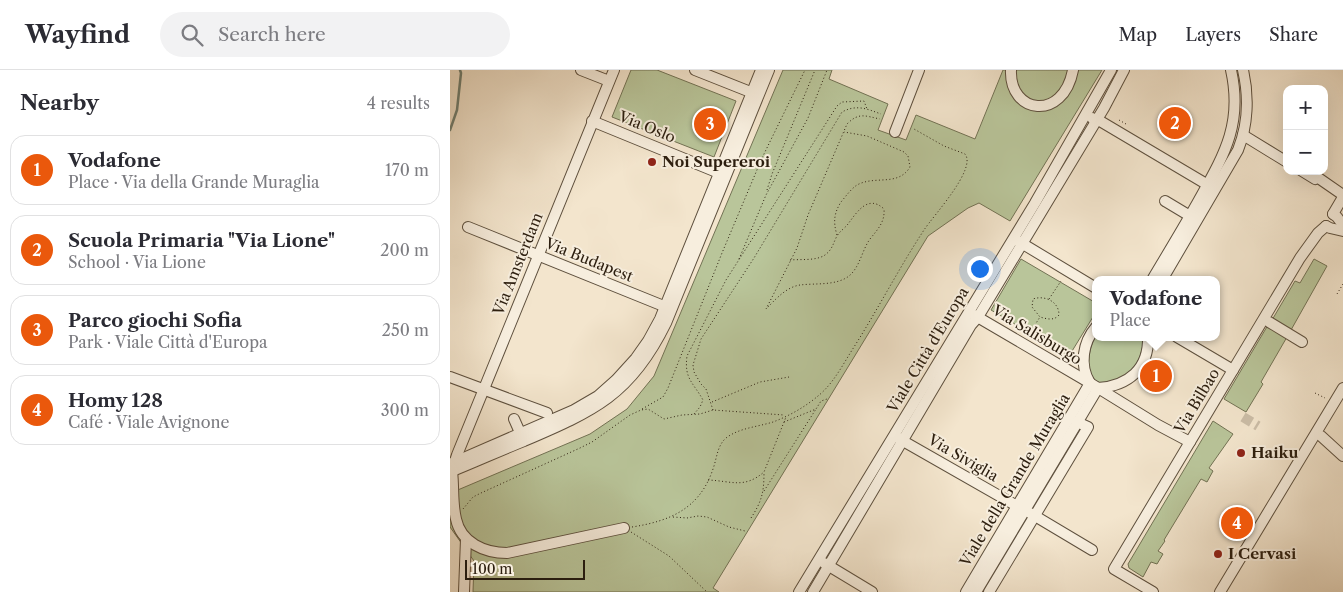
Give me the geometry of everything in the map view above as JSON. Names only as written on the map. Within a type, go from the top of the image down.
[{"type":"street","points":[[580,70],[609,81]]},
{"type":"street","name":"Via Amsterdam","points":[[453,468],[614,70]]},
{"type":"street","points":[[695,70],[755,94]]},
{"type":"street","points":[[755,94],[761,70]]},
{"type":"street","points":[[624,528],[508,553],[494,553],[482,549],[466,538],[460,530],[455,517],[453,468],[522,437],[598,396],[610,386],[639,353],[668,308],[755,94],[769,70]]},
{"type":"street","points":[[895,132],[919,70]]},
{"type":"street","points":[[1011,70],[1012,81],[1018,95],[1031,105],[1041,106],[1052,104],[1061,98],[1069,86],[1073,70]]},
{"type":"street","name":"Viale Città d'Europa","points":[[1018,241],[1111,70]]},
{"type":"street","name":"Viale Città d'Europa","points":[[799,592],[898,438],[1018,241],[1095,121],[1124,70]]},
{"type":"street","points":[[1154,276],[1224,156],[1232,127],[1234,94],[1231,70]]},
{"type":"street","points":[[1164,276],[1235,158],[1243,135],[1247,99],[1243,70]]},
{"type":"street","points":[[1087,114],[1095,121],[1100,121],[1208,185]]},
{"type":"street","name":"Via Oslo","points":[[592,122],[722,174]]},
{"type":"street","points":[[1243,135],[1283,160]]},
{"type":"street","points":[[1308,175],[1315,180],[1317,177],[1343,196]]},
{"type":"street","name":"Via Bilbao","points":[[1153,592],[1114,569],[1300,258],[1313,239],[1336,224],[1343,196]]},
{"type":"street","points":[[1165,201],[1190,216]]},
{"type":"street","name":"Via Budapest","points":[[468,227],[668,308]]},
{"type":"street","points":[[1018,241],[1092,286]]},
{"type":"street","name":"Via Salisburgo","points":[[974,314],[1158,425],[1190,442]]},
{"type":"street","points":[[1269,322],[1302,342]]},
{"type":"street","points":[[1092,333],[1087,341],[1084,356],[1085,370],[1094,385],[1116,385],[1127,380],[1136,372],[1146,356],[1148,341]]},
{"type":"street","points":[[1184,341],[1233,370]]},
{"type":"street","points":[[450,377],[547,413]]},
{"type":"street","name":"Viale della Grande Muraglia","points":[[966,592],[1077,422],[1094,385]]},
{"type":"street","name":"Viale della Grande Muraglia","points":[[976,592],[1021,508],[1094,385]]},
{"type":"street","points":[[1220,592],[1343,388]]},
{"type":"street","points":[[514,419],[522,437]]},
{"type":"street","points":[[989,592],[1088,427],[1077,422]]},
{"type":"street","points":[[1321,436],[1343,456]]},
{"type":"street","name":"Viale Città d'Europa","points":[[813,592],[898,438]]},
{"type":"street","name":"Via Siviglia","points":[[898,438],[1092,550]]},
{"type":"street","points":[[464,592],[466,538]]},
{"type":"street","points":[[819,560],[872,592]]},
{"type":"path","points":[[455,517],[473,497],[504,481],[586,445],[630,415],[664,397],[762,158],[805,70]]},
{"type":"path","points":[[738,262],[766,194],[772,174],[816,70]]},
{"type":"path","points":[[766,194],[808,118],[827,70]]},
{"type":"path","points":[[694,415],[703,400],[688,378],[685,368],[687,356],[717,297],[837,106],[842,102],[864,100],[867,109]]},
{"type":"path","points":[[713,410],[706,389],[694,372],[693,365],[701,339],[759,250],[842,112],[855,107],[881,114]]},
{"type":"path","points":[[790,260],[820,257],[830,250],[837,236],[859,209],[870,203],[875,203],[884,208],[883,222],[864,249],[855,269],[839,281],[799,285],[788,290],[766,309],[790,260],[847,124],[853,117],[859,115],[880,119]]},
{"type":"path","points":[[1119,120],[1126,124]]},
{"type":"path","points":[[624,528],[672,517],[688,507],[708,480],[720,445],[726,438],[749,427],[773,422],[798,410],[818,396],[832,382],[879,308],[924,230],[952,193],[968,163],[965,154],[944,146],[914,129]]},
{"type":"path","points":[[837,236],[834,224],[836,210],[850,190],[862,183],[899,178],[905,175],[910,167],[908,156],[904,152],[867,136],[843,132]]},
{"type":"path","points":[[1049,300],[1061,282]]},
{"type":"path","points":[[1337,294],[1343,284]]},
{"type":"path","points":[[1039,297],[1049,300],[1057,307],[1059,314],[1056,318],[1051,319],[1040,317],[1033,309],[1031,302],[1039,297]]},
{"type":"path","points":[[1029,334],[1040,317]]},
{"type":"path","points":[[711,402],[760,382],[789,377]]},
{"type":"path","points":[[1315,393],[1327,399]]},
{"type":"path","points":[[751,518],[758,507],[764,491],[816,408],[827,399]]},
{"type":"path","points":[[784,422],[816,408]]},
{"type":"path","points":[[641,410],[648,409],[664,419],[700,414],[713,410],[786,415]]},
{"type":"path","points":[[764,491],[764,472],[786,415]]},
{"type":"path","points":[[708,480],[740,484],[764,472]]},
{"type":"path","points":[[672,517],[707,517],[729,527],[745,531]]},
{"type":"path","points":[[624,528],[669,556],[708,592]]},
{"type":"green space","points":[[631,70],[657,70],[736,101],[714,157],[612,117]]},
{"type":"green space","points":[[783,70],[832,70],[829,79],[888,104],[878,130],[906,140],[916,115],[975,139],[1003,70],[1102,70],[1010,221],[979,203],[968,208],[928,236],[713,588],[719,592],[473,592],[474,561],[450,527],[450,499],[453,492],[590,434],[627,409],[654,376]]},
{"type":"green space","points":[[1021,259],[1092,301],[1092,319],[1069,356],[991,310]]},
{"type":"green space","points":[[1314,259],[1327,266],[1291,330],[1272,320],[1295,281],[1300,283]]},
{"type":"green space","points":[[1268,325],[1287,337],[1246,412],[1224,399]]},
{"type":"green space","points":[[1094,341],[1143,341],[1138,361],[1131,371],[1120,379],[1106,383],[1101,383],[1091,376],[1088,362]]},
{"type":"green space","points":[[1213,421],[1233,434],[1209,468],[1213,471],[1207,482],[1201,479],[1164,540],[1158,551],[1163,554],[1157,564],[1151,562],[1143,577],[1129,568],[1128,564]]},
{"type":"waterway","points":[[450,130],[457,110],[460,70]]},
{"type":"tunnel","points":[[1243,417],[1258,426]]},
{"type":"place","name":"Scuola Primaria \"Via Lione\"","points":[[1175,123]]},
{"type":"place","name":"Parco giochi Sofia","points":[[710,124]]},
{"type":"place","name":"Noi Supereroi","points":[[652,162]]},
{"type":"place","name":"Vodafone","points":[[1156,376]]},
{"type":"place","name":"Haiku","points":[[1241,453]]},
{"type":"place","name":"Homy 128","points":[[1237,523]]},
{"type":"place","name":"I Cervasi","points":[[1218,554]]}]
